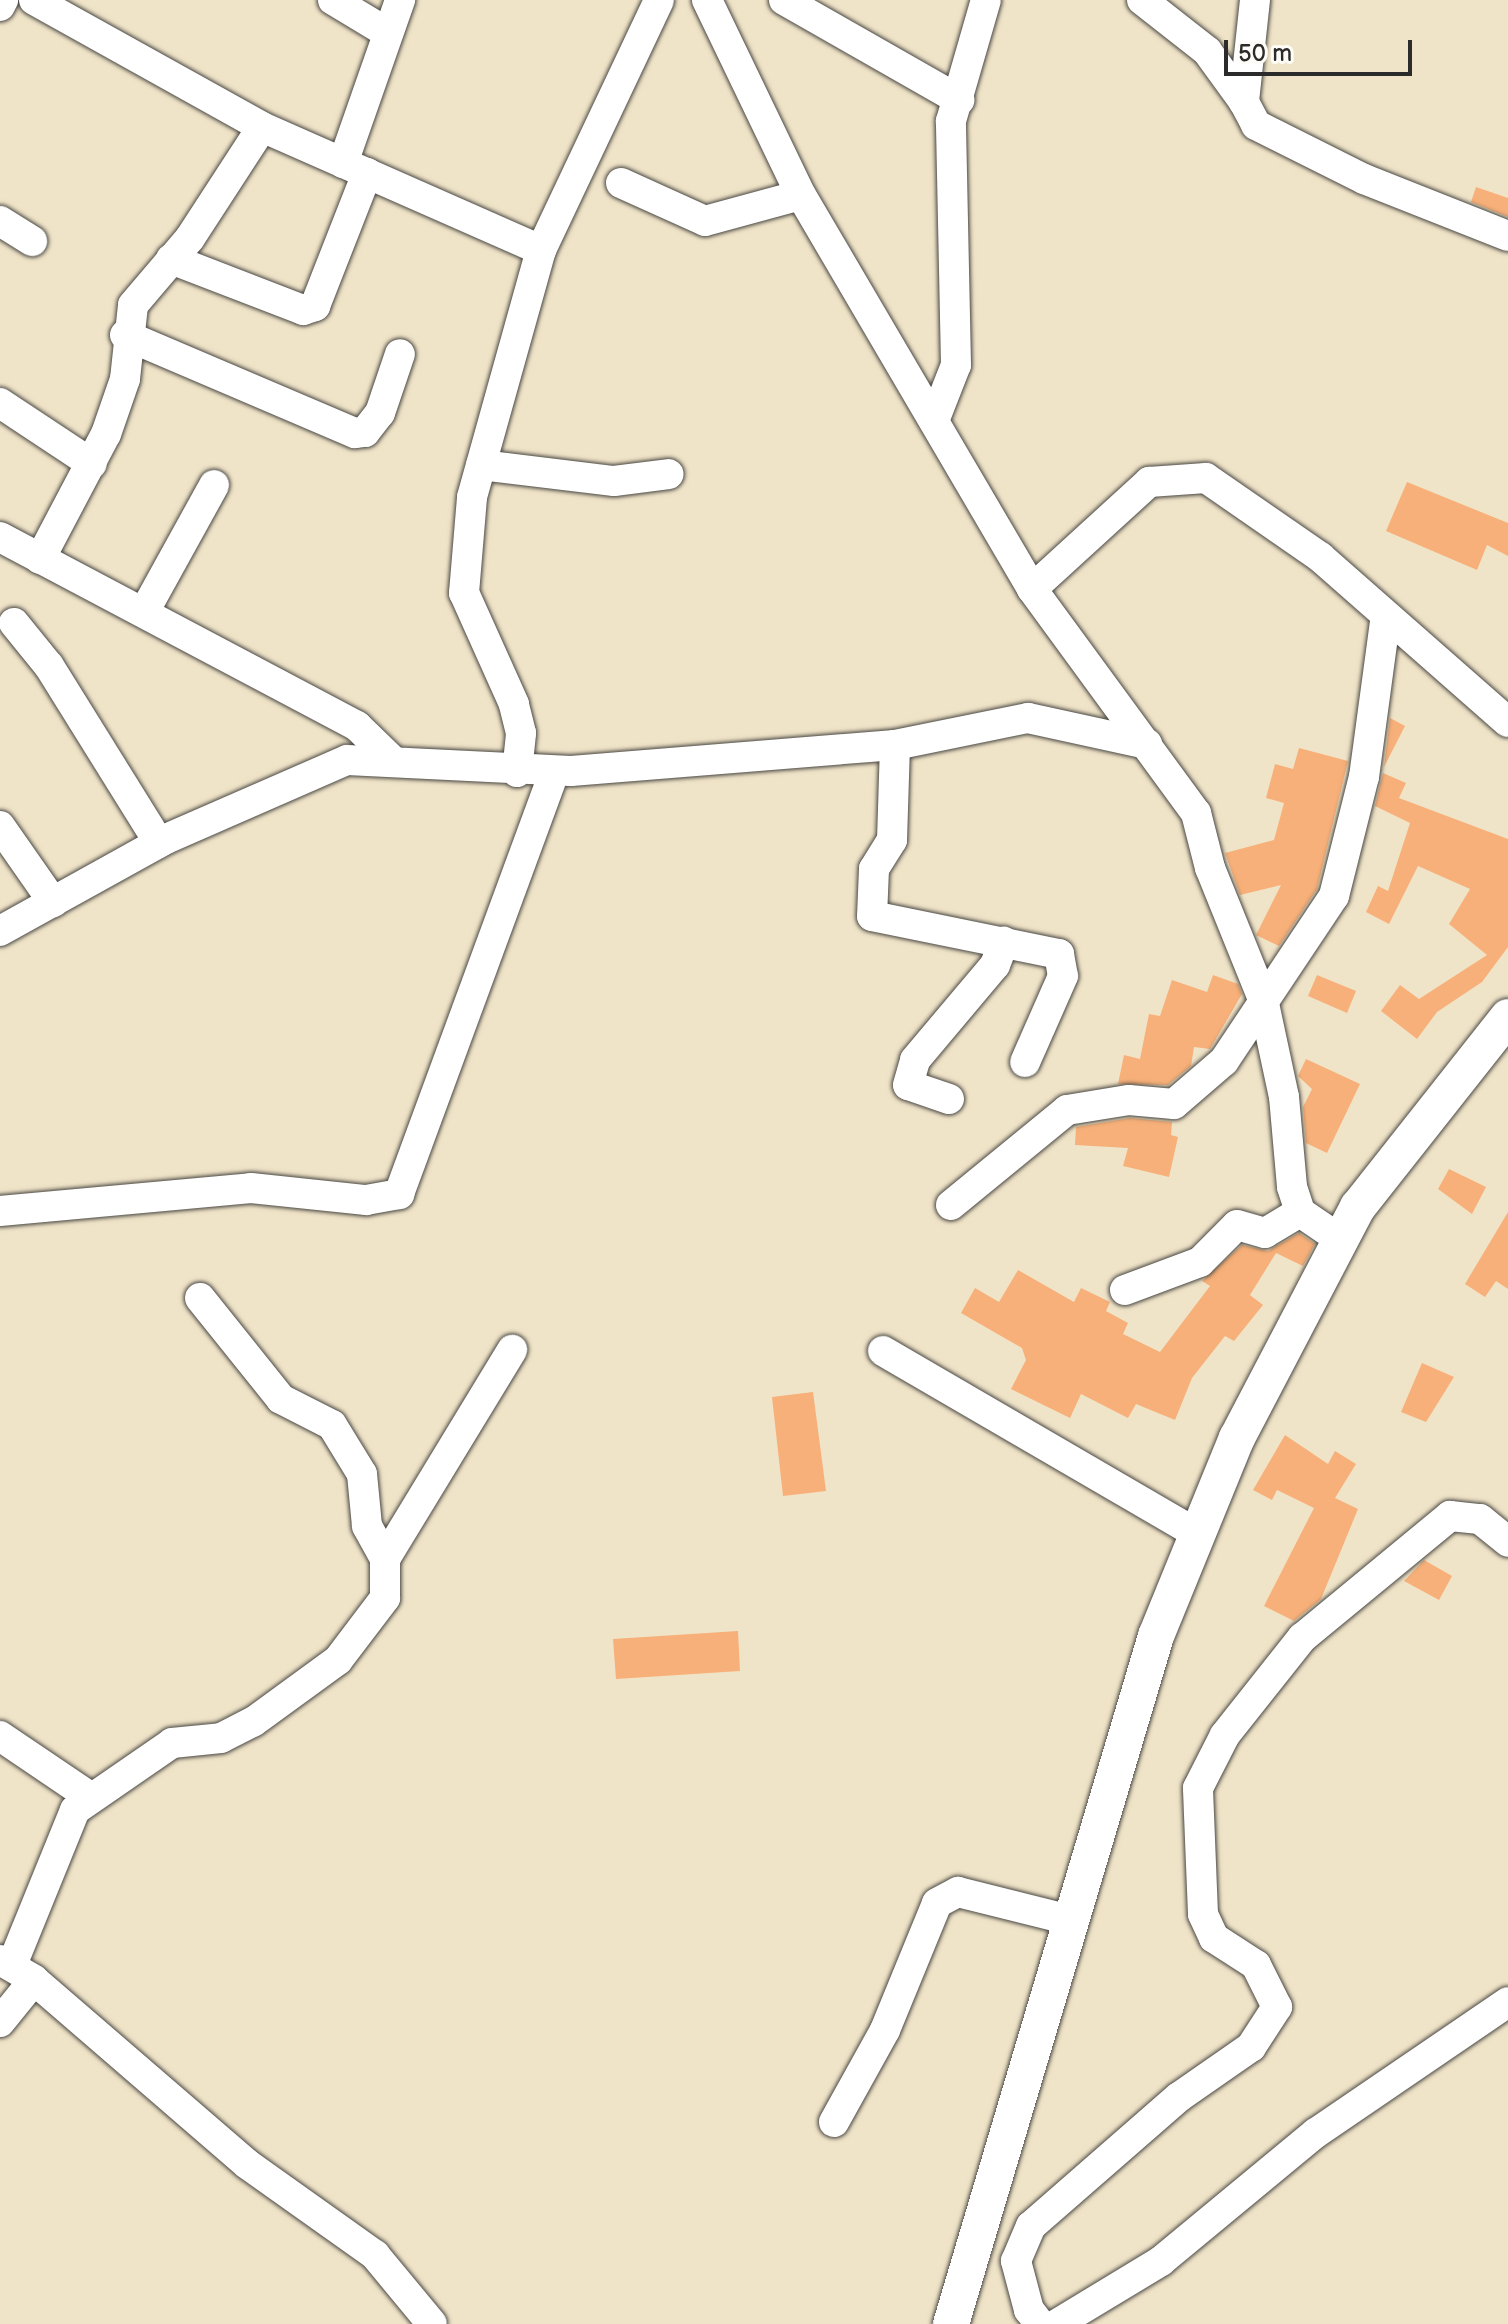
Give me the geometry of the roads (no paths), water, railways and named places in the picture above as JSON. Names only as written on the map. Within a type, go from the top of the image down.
[{"type":"main road","points":[[951,2324],[1156,1636],[1237,1438],[1341,1240],[1404,1144],[1508,1017]]},
{"type":"street","points":[[0,6],[3,0]]},
{"type":"street","points":[[34,0],[262,127],[541,250]]},
{"type":"street","points":[[333,0],[383,30]]},
{"type":"street","points":[[171,259],[303,310],[315,306],[355,168],[383,30],[400,0]]},
{"type":"street","points":[[517,772],[521,733],[514,704],[464,593],[481,465],[541,250],[659,0]]},
{"type":"street","points":[[707,0],[801,195],[1032,589],[1196,813],[1210,868],[1263,999],[1300,1212],[1341,1240]]},
{"type":"street","points":[[784,0],[959,100]]},
{"type":"street","points":[[934,421],[956,365],[950,164],[959,100],[986,0]]},
{"type":"street","points":[[1142,0],[1207,51],[1264,132],[1508,236]]},
{"type":"street","points":[[1244,102],[1255,0]]},
{"type":"street","points":[[40,559],[92,464],[125,379],[125,335],[133,305],[171,259],[262,127]]},
{"type":"street","points":[[621,183],[705,221],[801,195]]},
{"type":"street","points":[[0,221],[32,241]]},
{"type":"street","points":[[125,335],[355,433],[365,432],[380,413],[400,354]]},
{"type":"street","points":[[0,403],[92,464]]},
{"type":"street","points":[[481,465],[614,481],[669,474]]},
{"type":"street","points":[[1032,589],[1149,482],[1206,478],[1320,557],[1385,621],[1508,722]]},
{"type":"street","points":[[144,612],[214,485]]},
{"type":"street","points":[[0,537],[357,726],[391,759]]},
{"type":"street","points":[[951,1205],[1021,1142],[1076,1106],[1189,1098],[1224,1061],[1263,999],[1311,938],[1342,874],[1364,777],[1385,621]]},
{"type":"street","points":[[14,623],[49,666],[159,843]]},
{"type":"street","points":[[0,931],[159,843],[347,760],[391,759],[517,772],[554,772],[895,745],[1028,718],[1147,744]]},
{"type":"street","points":[[895,745],[892,840],[874,869],[872,916],[1059,954],[1064,963],[1025,1062]]},
{"type":"street","points":[[0,1211],[251,1188],[366,1200],[399,1194],[554,772]]},
{"type":"street","points":[[0,826],[53,902]]},
{"type":"street","points":[[949,1099],[908,1085],[915,1060],[995,965],[1004,942]]},
{"type":"street","points":[[1125,1290],[1200,1262],[1237,1225],[1265,1233],[1300,1212]]},
{"type":"street","points":[[0,2022],[66,1823],[90,1797],[116,1787],[172,1743],[221,1738],[307,1687],[338,1660],[385,1598],[385,1559],[367,1526],[362,1474],[332,1425],[281,1399],[200,1298]]},
{"type":"street","points":[[385,1559],[512,1350]]},
{"type":"street","points":[[883,1351],[1197,1534]]},
{"type":"street","points":[[1040,2324],[1029,2310],[1016,2261],[1031,2226],[1179,2097],[1251,2047],[1277,2007],[1256,1965],[1214,1938],[1203,1914],[1198,1788],[1225,1735],[1302,1638],[1450,1516],[1480,1519],[1508,1542]]},
{"type":"street","points":[[0,1736],[90,1797]]},
{"type":"street","points":[[834,2122],[891,2017],[937,1903],[958,1892],[1070,1920]]},
{"type":"street","points":[[16,1968],[247,2164],[367,2248],[414,2317]]},
{"type":"street","points":[[1057,2324],[1161,2261],[1316,2133],[1508,2002]]}]
